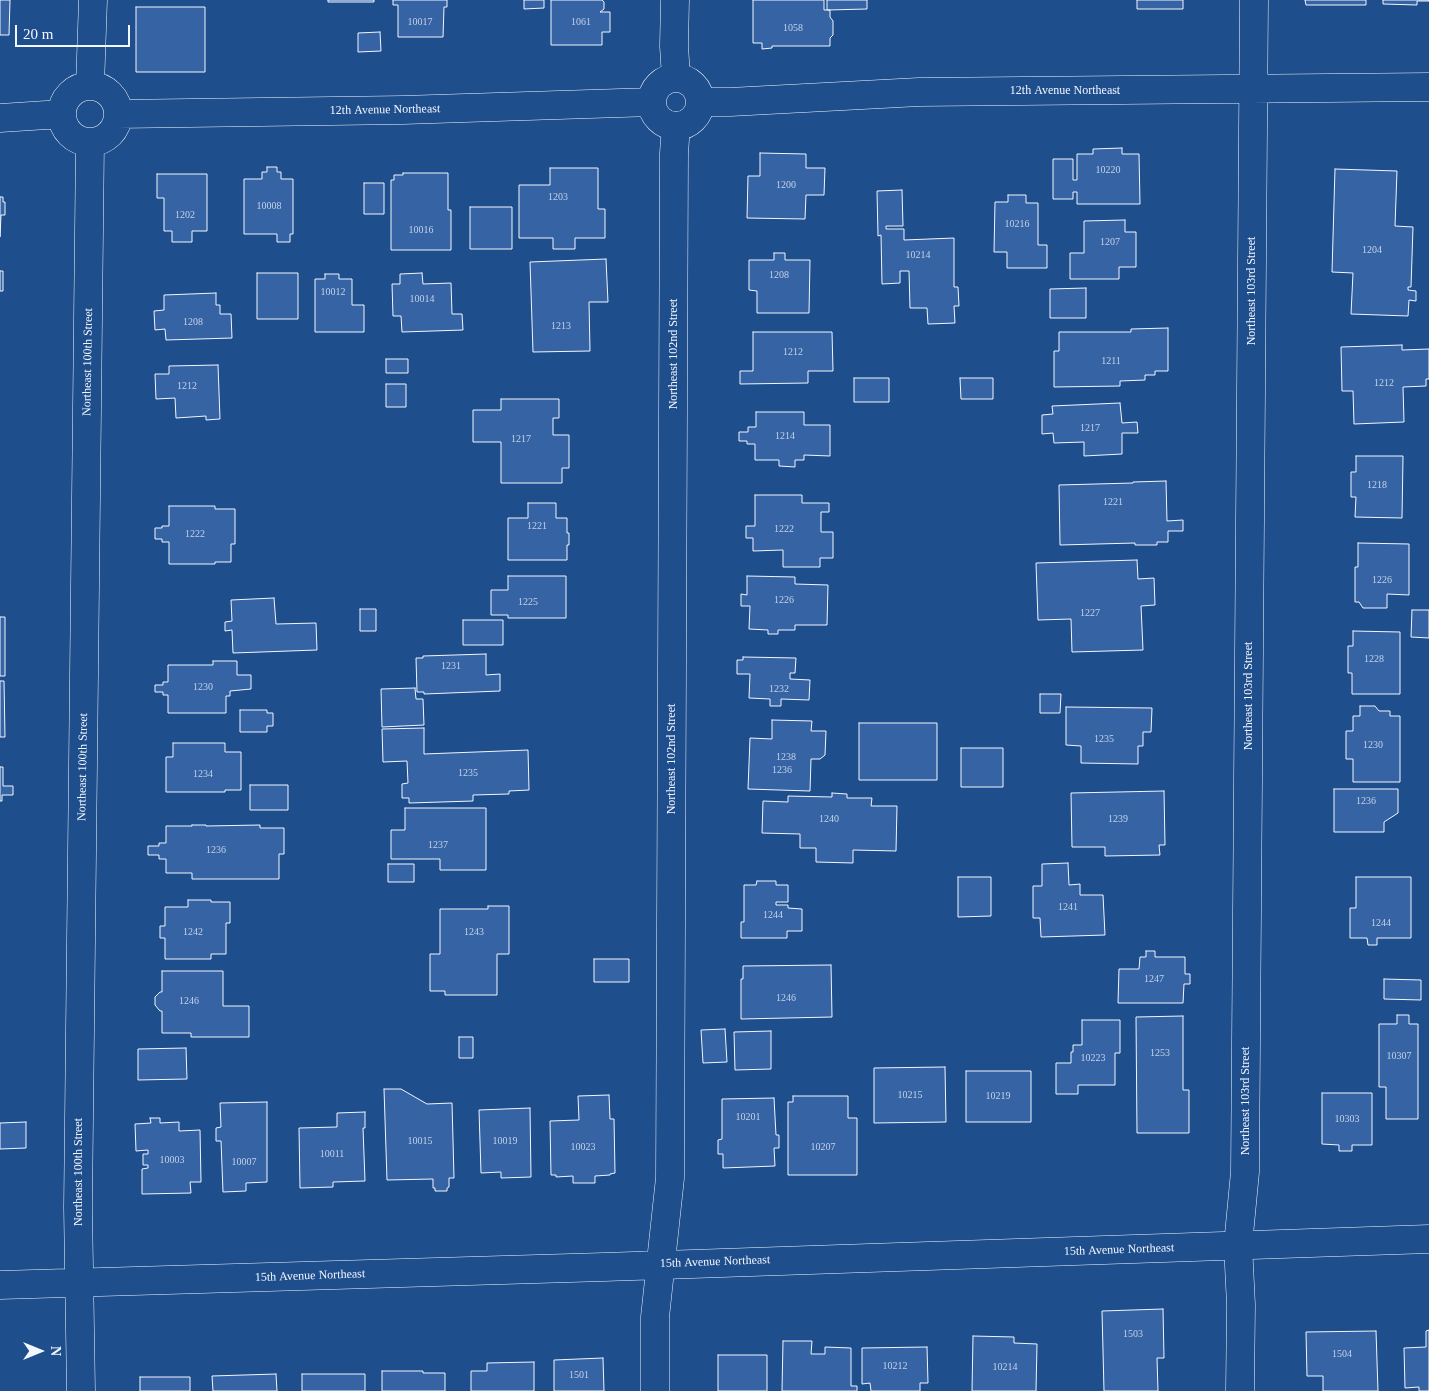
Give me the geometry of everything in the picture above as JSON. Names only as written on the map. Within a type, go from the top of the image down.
[{"type":"street","points":[[90,86],[93,0]]},
{"type":"street","points":[[675,0],[674,46],[676,77]]},
{"type":"street","name":"Northeast 103rd Street","points":[[1240,1391],[1241,1305],[1238,1245],[1245,1172],[1254,0]]},
{"type":"street","points":[[676,77],[694,84],[699,92],[701,102],[699,111],[694,119],[685,125],[676,126],[667,125],[659,119],[654,111],[652,102],[654,92],[659,84],[667,79],[676,77]]},
{"type":"street","points":[[90,86],[101,88],[110,94],[116,103],[118,114],[116,125],[110,134],[101,140],[90,142],[80,140],[71,134],[64,125],[62,114],[64,103],[71,94],[80,88],[90,86]]},
{"type":"street","name":"12th Avenue Northeast","points":[[701,102],[919,92],[1429,87]]},
{"type":"street","name":"12th Avenue Northeast","points":[[118,114],[403,110],[652,102]]},
{"type":"street","points":[[0,118],[62,114]]},
{"type":"street","name":"Northeast 102nd Street","points":[[655,1391],[655,1317],[670,1178],[674,172],[676,126]]},
{"type":"street","name":"Northeast 100th Street","points":[[81,1391],[78,1207],[90,142]]},
{"type":"street","name":"15th Avenue Northeast","points":[[0,1285],[1429,1239]]},
{"type":"building","points":[[0,0],[10,0],[9,35],[0,35]]},
{"type":"building","points":[[328,0],[374,0],[374,2],[328,2]]},
{"type":"building","points":[[393,0],[447,0],[447,7],[444,7],[443,37],[398,37],[398,5],[393,5]]},
{"type":"building","points":[[524,0],[544,0],[544,8],[524,9]]},
{"type":"building","points":[[551,0],[602,0],[604,2],[604,9],[600,12],[610,12],[610,32],[602,32],[602,45],[551,45]]},
{"type":"building","points":[[753,0],[824,0],[824,10],[830,10],[830,17],[833,21],[833,35],[830,38],[830,46],[772,46],[772,48],[762,49],[762,43],[753,43]]},
{"type":"building","points":[[827,0],[867,0],[867,9],[827,10]]},
{"type":"building","points":[[1137,0],[1183,0],[1183,9],[1137,9]]},
{"type":"building","points":[[1305,0],[1366,0],[1366,5],[1306,5]]},
{"type":"building","points":[[1383,0],[1429,1],[1417,1],[1417,5],[1383,4]]},
{"type":"building","points":[[136,7],[205,7],[205,72],[136,72]]},
{"type":"building","points":[[380,32],[381,51],[358,52],[358,33]]},
{"type":"building","points":[[1122,148],[1122,154],[1139,154],[1140,204],[1077,204],[1077,192],[1073,192],[1073,199],[1053,199],[1053,159],[1073,159],[1073,180],[1077,180],[1077,154],[1093,154],[1093,149]]},
{"type":"building","points":[[760,153],[806,154],[806,168],[825,168],[824,195],[806,195],[805,219],[747,218],[748,176],[760,176]]},
{"type":"building","points":[[267,167],[277,167],[277,172],[281,172],[281,179],[293,179],[293,234],[290,234],[290,242],[277,242],[277,234],[244,234],[244,179],[262,179],[262,172],[267,172]]},
{"type":"building","points":[[550,168],[598,168],[598,209],[605,209],[605,238],[575,238],[575,249],[553,249],[553,238],[519,238],[519,185],[550,185]]},
{"type":"building","points":[[1335,169],[1397,171],[1395,226],[1413,227],[1411,287],[1408,287],[1408,290],[1416,291],[1416,301],[1409,300],[1408,316],[1351,314],[1353,273],[1332,272]]},
{"type":"building","points":[[403,173],[448,173],[448,210],[451,210],[451,250],[391,250],[391,180],[394,180],[394,175],[403,175]]},
{"type":"building","points":[[157,174],[207,174],[207,231],[192,231],[192,242],[172,242],[172,231],[164,231],[164,198],[157,198]]},
{"type":"building","points":[[364,183],[384,183],[384,214],[364,214]]},
{"type":"building","points":[[902,190],[903,226],[886,226],[886,229],[904,229],[904,240],[954,238],[954,287],[958,287],[959,306],[954,306],[955,323],[928,324],[927,308],[910,308],[909,271],[900,271],[900,283],[882,284],[881,235],[878,236],[877,191]]},
{"type":"building","points":[[1008,195],[1026,195],[1026,203],[1038,203],[1038,245],[1047,245],[1047,268],[1007,268],[1007,252],[994,252],[995,202],[1008,202]]},
{"type":"building","points":[[0,197],[3,197],[3,202],[5,202],[5,215],[1,215],[0,237]]},
{"type":"building","points":[[470,207],[512,207],[512,249],[470,249]]},
{"type":"building","points":[[1125,220],[1125,232],[1136,232],[1136,267],[1119,267],[1119,279],[1070,279],[1070,253],[1084,253],[1084,221]]},
{"type":"building","points":[[774,253],[785,253],[785,260],[810,260],[809,313],[757,313],[757,291],[749,290],[749,260],[774,260]]},
{"type":"building","points":[[606,259],[608,302],[589,302],[590,351],[533,352],[530,262]]},
{"type":"building","points":[[0,271],[3,271],[3,291],[0,291]]},
{"type":"building","points":[[257,273],[298,273],[298,319],[257,319]]},
{"type":"building","points":[[422,273],[423,284],[451,283],[452,314],[462,314],[463,330],[402,332],[401,316],[393,316],[392,284],[400,284],[400,274]]},
{"type":"building","points":[[325,274],[339,274],[339,279],[352,279],[352,305],[364,305],[364,332],[315,332],[315,279],[325,279]]},
{"type":"building","points":[[1086,288],[1086,318],[1050,318],[1050,289]]},
{"type":"building","points":[[216,293],[216,305],[220,305],[220,314],[231,314],[232,338],[166,340],[165,329],[155,330],[154,311],[164,310],[164,295]]},
{"type":"building","points":[[1168,328],[1168,371],[1155,371],[1155,375],[1145,375],[1145,380],[1120,381],[1120,386],[1054,387],[1054,351],[1059,351],[1059,332],[1131,332],[1131,329]]},
{"type":"building","points":[[753,332],[832,332],[833,371],[808,371],[808,383],[740,384],[740,371],[753,371]]},
{"type":"building","points":[[1402,345],[1402,350],[1429,349],[1429,379],[1426,379],[1426,386],[1403,387],[1404,422],[1354,424],[1353,391],[1342,391],[1341,347]]},
{"type":"building","points":[[386,359],[408,359],[408,373],[386,373]]},
{"type":"building","points":[[218,365],[220,419],[206,420],[206,416],[176,418],[175,398],[156,399],[155,374],[169,374],[169,366]]},
{"type":"building","points":[[854,378],[889,378],[889,402],[854,402]]},
{"type":"building","points":[[960,378],[993,378],[993,399],[961,399]]},
{"type":"building","points":[[386,384],[406,384],[406,407],[386,407]]},
{"type":"building","points":[[501,399],[559,399],[559,418],[553,418],[553,435],[569,435],[569,468],[562,468],[562,483],[501,483],[501,442],[473,442],[473,410],[501,410]]},
{"type":"building","points":[[1120,403],[1122,423],[1137,422],[1138,433],[1122,433],[1122,454],[1084,456],[1084,442],[1054,443],[1053,433],[1042,434],[1042,415],[1053,414],[1052,406]]},
{"type":"building","points":[[756,412],[804,412],[804,425],[830,425],[830,456],[804,455],[804,460],[795,460],[795,467],[779,466],[779,460],[755,460],[755,444],[739,441],[739,432],[748,432],[748,427],[756,427]]},
{"type":"building","points":[[1356,456],[1403,456],[1402,518],[1355,517],[1356,497],[1351,497],[1351,472],[1356,472]]},
{"type":"building","points":[[1166,481],[1167,521],[1183,520],[1183,531],[1168,531],[1168,542],[1157,542],[1157,545],[1135,545],[1135,543],[1060,545],[1059,485]]},
{"type":"building","points":[[755,495],[802,495],[802,503],[829,503],[829,512],[821,512],[821,532],[833,532],[833,558],[820,558],[820,567],[783,567],[783,550],[753,551],[753,538],[746,538],[746,526],[755,526]]},
{"type":"building","points":[[528,503],[556,503],[556,518],[567,518],[569,545],[567,545],[567,560],[508,560],[508,518],[528,518]]},
{"type":"building","points":[[169,506],[215,506],[215,509],[235,509],[235,544],[231,544],[231,562],[169,564],[169,542],[155,539],[155,528],[169,526]]},
{"type":"building","points":[[1358,543],[1409,544],[1409,595],[1387,594],[1387,608],[1363,608],[1359,602],[1355,602],[1355,567],[1358,567]]},
{"type":"building","points":[[1137,560],[1138,579],[1154,578],[1155,605],[1141,606],[1143,650],[1072,652],[1071,619],[1038,620],[1036,563]]},
{"type":"building","points":[[508,576],[566,576],[566,618],[508,618],[508,615],[491,615],[491,590],[508,590]]},
{"type":"building","points":[[747,576],[795,577],[795,584],[828,585],[827,625],[795,625],[795,630],[778,630],[778,634],[768,634],[768,630],[749,629],[750,606],[741,606],[741,594],[747,595]]},
{"type":"building","points":[[274,598],[276,624],[316,623],[317,650],[233,653],[232,630],[225,631],[225,622],[232,621],[231,600]]},
{"type":"building","points":[[360,609],[376,609],[376,631],[360,631]]},
{"type":"building","points":[[1412,610],[1429,610],[1429,638],[1411,637]]},
{"type":"building","points":[[0,617],[5,617],[5,676],[0,676]]},
{"type":"building","points":[[463,620],[503,620],[503,645],[463,645]]},
{"type":"building","points":[[1353,631],[1400,632],[1400,694],[1352,694],[1352,673],[1348,673],[1348,646],[1353,646]]},
{"type":"building","points":[[486,654],[486,675],[500,674],[500,691],[424,694],[424,692],[417,692],[416,658],[423,658],[423,656]]},
{"type":"building","points":[[743,657],[796,658],[795,673],[790,673],[790,679],[810,680],[809,700],[781,699],[781,706],[770,706],[770,699],[749,698],[750,674],[737,674],[737,660],[743,660]]},
{"type":"building","points":[[213,661],[237,661],[237,675],[251,675],[251,689],[230,691],[230,696],[226,696],[226,713],[168,713],[168,695],[163,695],[163,692],[155,692],[155,685],[163,685],[163,682],[168,682],[168,665],[213,665]]},
{"type":"building","points":[[0,681],[4,681],[5,737],[0,737]]},
{"type":"building","points":[[415,688],[416,699],[423,699],[424,725],[382,727],[381,689]]},
{"type":"building","points":[[1040,694],[1061,694],[1060,713],[1040,713]]},
{"type":"building","points":[[1360,706],[1375,706],[1379,711],[1390,711],[1390,716],[1400,716],[1400,782],[1353,782],[1353,759],[1346,759],[1346,731],[1353,731],[1353,716],[1360,716]]},
{"type":"building","points":[[1066,707],[1152,708],[1151,732],[1143,732],[1143,746],[1138,746],[1138,764],[1081,763],[1081,746],[1066,745]]},
{"type":"building","points":[[240,710],[267,710],[267,713],[273,713],[273,726],[267,726],[267,732],[240,732]]},
{"type":"building","points":[[772,720],[812,721],[811,731],[826,731],[825,755],[820,759],[811,759],[810,791],[748,789],[750,738],[772,739]]},
{"type":"building","points":[[859,723],[937,723],[937,780],[859,780]]},
{"type":"building","points":[[424,728],[424,754],[528,750],[529,790],[509,791],[509,794],[473,795],[473,801],[409,803],[409,798],[402,798],[402,784],[408,783],[407,761],[383,762],[382,729]]},
{"type":"building","points":[[173,743],[225,743],[225,752],[241,752],[241,790],[225,790],[225,792],[166,792],[166,757],[173,757]]},
{"type":"building","points":[[961,748],[1003,748],[1003,787],[961,787]]},
{"type":"building","points":[[0,767],[3,767],[3,786],[13,786],[13,795],[2,795],[2,801],[0,801]]},
{"type":"building","points":[[250,785],[288,785],[288,810],[250,810]]},
{"type":"building","points":[[1334,789],[1398,789],[1398,813],[1384,822],[1384,832],[1334,832]]},
{"type":"building","points":[[1164,791],[1165,845],[1159,845],[1160,855],[1105,856],[1105,847],[1072,847],[1071,793]]},
{"type":"building","points":[[832,793],[847,794],[847,798],[872,798],[871,806],[897,806],[896,851],[853,850],[853,863],[816,862],[816,848],[800,848],[800,834],[762,833],[763,801],[788,802],[788,796],[832,797]]},
{"type":"building","points":[[405,808],[486,808],[486,870],[440,870],[440,859],[391,859],[391,830],[405,830]]},
{"type":"building","points":[[260,825],[260,828],[284,828],[284,854],[279,854],[279,879],[192,879],[192,873],[166,873],[166,859],[159,859],[159,855],[148,855],[148,846],[159,846],[159,843],[166,843],[166,826]]},
{"type":"building","points":[[1068,863],[1069,885],[1080,884],[1080,895],[1103,895],[1105,935],[1041,937],[1040,918],[1033,918],[1033,886],[1042,886],[1042,864]]},
{"type":"building","points":[[388,864],[414,864],[414,882],[388,882]]},
{"type":"building","points":[[958,877],[991,877],[991,916],[958,917]]},
{"type":"building","points":[[1356,877],[1411,877],[1411,938],[1377,938],[1377,945],[1368,945],[1367,938],[1350,938],[1350,908],[1356,908]]},
{"type":"building","points":[[757,881],[776,881],[776,885],[788,885],[788,902],[776,902],[776,905],[788,905],[788,908],[802,909],[802,931],[787,931],[787,938],[741,938],[741,922],[744,922],[744,885],[756,885]]},
{"type":"building","points":[[188,900],[230,902],[230,923],[226,923],[226,954],[211,954],[211,959],[165,959],[165,938],[160,938],[160,926],[165,926],[165,907],[188,907]]},
{"type":"building","points":[[488,906],[509,906],[509,954],[497,954],[497,995],[445,995],[445,991],[430,991],[430,954],[440,954],[440,909],[488,909]]},
{"type":"building","points":[[1146,951],[1155,951],[1155,957],[1185,957],[1185,974],[1190,974],[1190,984],[1184,984],[1183,1003],[1118,1003],[1119,969],[1139,969],[1140,957],[1146,957]]},
{"type":"building","points":[[594,959],[629,959],[629,982],[594,982]]},
{"type":"building","points":[[831,965],[832,1017],[741,1019],[741,979],[743,979],[743,966]]},
{"type":"building","points":[[162,971],[223,971],[223,1006],[249,1006],[249,1037],[191,1037],[191,1033],[162,1033],[162,1011],[155,1005],[155,997],[162,992]]},
{"type":"building","points":[[1384,979],[1421,980],[1421,1000],[1384,999]]},
{"type":"building","points":[[1397,1015],[1409,1015],[1409,1024],[1418,1024],[1418,1119],[1386,1119],[1386,1087],[1379,1087],[1379,1024],[1397,1024]]},
{"type":"building","points":[[1183,1016],[1183,1090],[1189,1090],[1189,1133],[1137,1133],[1136,1017]]},
{"type":"building","points":[[1082,1020],[1120,1020],[1120,1053],[1115,1053],[1115,1085],[1078,1085],[1078,1094],[1056,1094],[1056,1063],[1071,1063],[1073,1045],[1082,1045]]},
{"type":"building","points":[[725,1029],[727,1062],[703,1063],[701,1030]]},
{"type":"building","points":[[771,1031],[771,1069],[735,1070],[734,1032]]},
{"type":"building","points":[[459,1037],[473,1037],[473,1058],[459,1058]]},
{"type":"building","points":[[186,1048],[187,1079],[138,1080],[138,1049]]},
{"type":"building","points":[[945,1067],[946,1122],[874,1123],[874,1068]]},
{"type":"building","points":[[966,1071],[1031,1071],[1031,1122],[966,1122]]},
{"type":"building","points":[[384,1089],[401,1089],[427,1104],[452,1103],[454,1178],[449,1178],[447,1191],[435,1191],[433,1179],[387,1180]]},
{"type":"building","points":[[1322,1093],[1372,1093],[1372,1145],[1352,1145],[1352,1151],[1339,1151],[1339,1145],[1322,1144]]},
{"type":"building","points":[[609,1095],[610,1119],[614,1119],[615,1173],[595,1176],[595,1183],[573,1183],[573,1176],[556,1177],[556,1175],[551,1175],[550,1121],[579,1120],[578,1096]]},
{"type":"building","points":[[793,1096],[848,1096],[848,1118],[857,1118],[857,1175],[788,1175],[788,1102],[793,1102]]},
{"type":"building","points":[[774,1098],[776,1135],[779,1135],[779,1148],[774,1148],[775,1166],[723,1168],[723,1154],[718,1154],[718,1140],[722,1139],[722,1099]]},
{"type":"building","points":[[267,1102],[267,1182],[246,1183],[246,1191],[223,1192],[221,1141],[216,1141],[216,1128],[221,1127],[220,1103]]},
{"type":"building","points":[[530,1108],[531,1177],[501,1178],[501,1172],[481,1173],[479,1110]]},
{"type":"building","points":[[365,1112],[365,1128],[363,1128],[365,1181],[333,1182],[333,1187],[300,1188],[299,1128],[337,1127],[337,1113]]},
{"type":"building","points":[[150,1118],[160,1118],[160,1123],[179,1122],[179,1131],[200,1130],[201,1182],[190,1182],[191,1193],[142,1194],[142,1169],[148,1168],[148,1165],[143,1165],[143,1154],[148,1154],[148,1150],[136,1151],[135,1124],[151,1123]]},
{"type":"building","points":[[26,1122],[26,1148],[0,1149],[0,1123]]},
{"type":"building","points":[[1163,1309],[1164,1358],[1157,1358],[1158,1391],[1104,1391],[1102,1311]]},
{"type":"building","points":[[1429,1330],[1429,1391],[1419,1391],[1419,1387],[1405,1388],[1404,1348],[1426,1347],[1426,1331]]},
{"type":"building","points":[[1376,1331],[1378,1391],[1323,1391],[1323,1376],[1307,1376],[1306,1332]]},
{"type":"building","points":[[973,1336],[1014,1337],[1014,1343],[1037,1344],[1036,1391],[972,1391]]},
{"type":"building","points":[[783,1341],[812,1341],[811,1354],[825,1354],[825,1347],[851,1348],[851,1386],[857,1386],[857,1391],[782,1391]]},
{"type":"building","points":[[927,1347],[928,1383],[920,1383],[920,1391],[871,1391],[870,1383],[862,1384],[862,1348]]},
{"type":"building","points":[[718,1355],[767,1355],[767,1391],[718,1391]]},
{"type":"building","points":[[603,1358],[604,1391],[554,1391],[554,1360]]},
{"type":"building","points":[[534,1362],[534,1391],[471,1391],[471,1371],[487,1371],[487,1363]]},
{"type":"building","points":[[382,1371],[445,1373],[445,1391],[382,1391]]},
{"type":"building","points":[[276,1374],[277,1391],[213,1391],[212,1376]]},
{"type":"building","points":[[302,1374],[365,1374],[365,1391],[302,1391]]},
{"type":"building","points":[[140,1377],[190,1377],[190,1391],[140,1391]]}]
